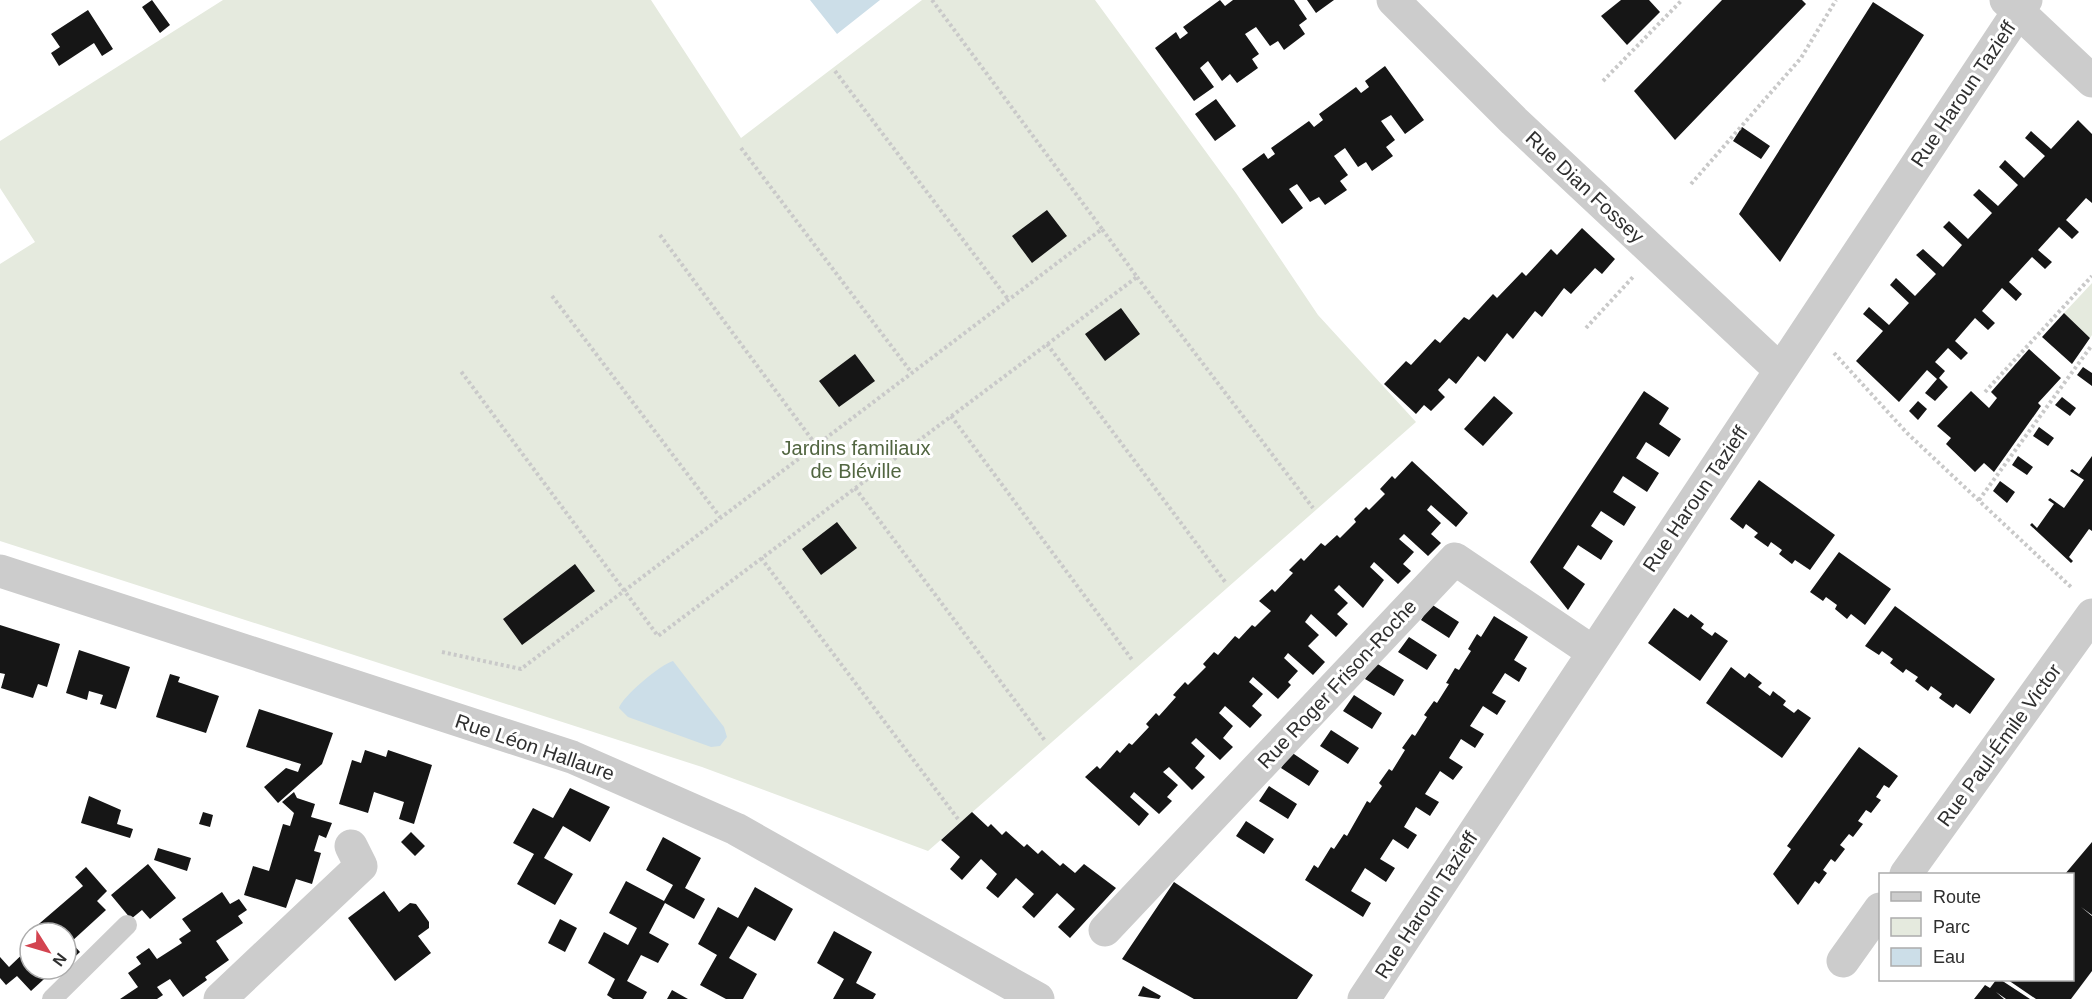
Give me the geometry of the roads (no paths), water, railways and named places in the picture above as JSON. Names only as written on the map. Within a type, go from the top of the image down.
[{"type":"street","name":"Rue Dian Fossey","points":[[1393,0],[1514,121],[1780,370]]},
{"type":"street","points":[[2016,4],[2092,81]]},
{"type":"street","name":"Rue Haroun Tazieff","points":[[1364,999],[1809,326],[2016,4]]},
{"type":"street","name":"Rue Roger Frison-Roche","points":[[1106,930],[1455,559],[1593,652]]},
{"type":"street","name":"Rue Léon Hallaure","points":[[0,571],[572,757],[736,829],[1038,999]]},
{"type":"street","name":"Rue Paul-Émile Victor","points":[[1907,873],[2083,603]]},
{"type":"street","points":[[220,999],[360,866],[351,846]]},
{"type":"street","points":[[1842,961],[1879,912]]},
{"type":"lane","points":[[52,999],[127,925]]},
{"type":"water","points":[[810,0],[880,0],[837,34]]},
{"type":"water","points":[[673,661],[724,727],[727,737],[720,746],[711,747],[628,717],[619,708],[627,696],[643,682],[667,663]]},
{"type":"park label","name":"Jardins familiaux de Bléville","points":[[856,460]]}]
